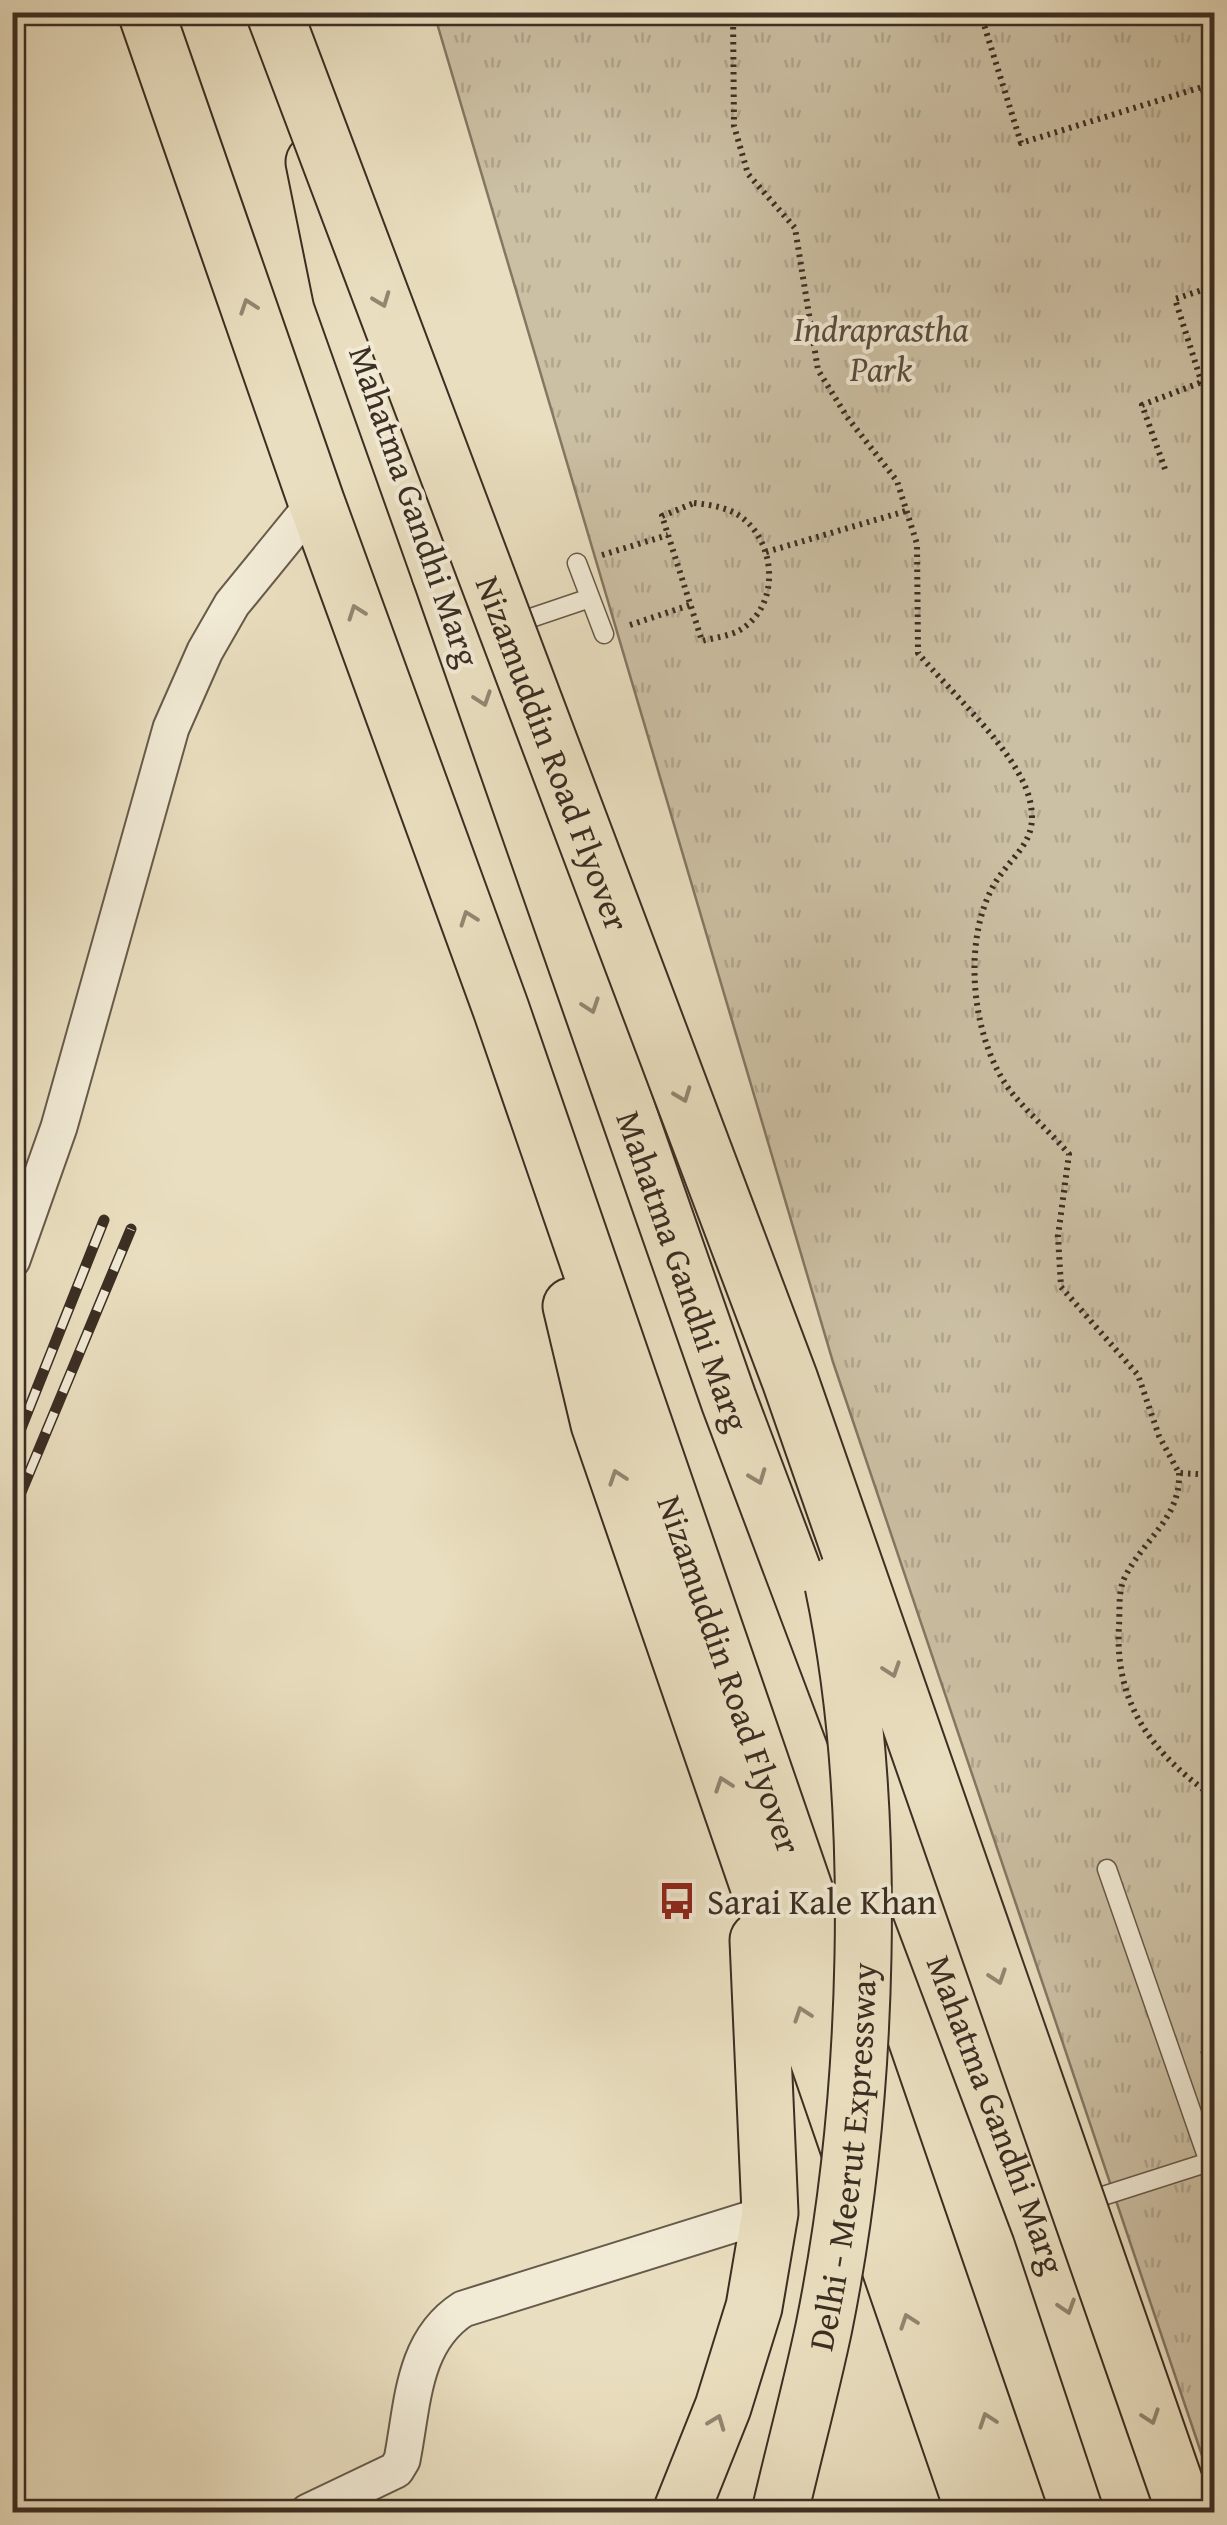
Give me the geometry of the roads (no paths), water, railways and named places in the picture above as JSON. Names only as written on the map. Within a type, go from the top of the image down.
[{"type":"main road","points":[[146,12],[316,501],[501,1009],[599,1424],[974,2512]]},
{"type":"main road","name":"Nizamuddin Road Flyover","points":[[274,12],[790,1380]]},
{"type":"main road","name":"Mahatma Gandhi Marg","points":[[282,12],[341,295],[729,1401],[1036,2217],[1135,2512]]},
{"type":"main road","name":"Nizamuddin Road Flyover","points":[[501,1009],[1019,2512]]},
{"type":"main road","points":[[790,1380],[1185,2512]]},
{"type":"main road","name":"Delhi - Meerut Expressway","points":[[780,2512],[824,2324],[855,2106],[863,1876],[846,1646],[790,1380]]},
{"type":"main road","name":"Delhi - Meerut Expressway","points":[[681,2512],[722,2407],[754,2306],[770,2214],[755,1876]]},
{"type":"street","points":[[12,1260],[60,1126],[171,728],[204,651],[232,604],[316,501]]},
{"type":"street","points":[[308,2512],[396,2470],[402,2460],[426,2345],[452,2316],[770,2214]]},
{"type":"lane","points":[[577,564],[604,634]]},
{"type":"lane","points":[[463,640],[590,598]]},
{"type":"lane","points":[[1036,2217],[1208,2162],[1107,1869]]},
{"type":"railway","points":[[12,1451],[104,1220]]},
{"type":"railway","points":[[12,1514],[131,1229]]},
{"type":"place","name":"Sarai Kale Khan","points":[[677,1901]]},
{"type":"park label","name":"Indraprastha Park","points":[[881,348]]}]
